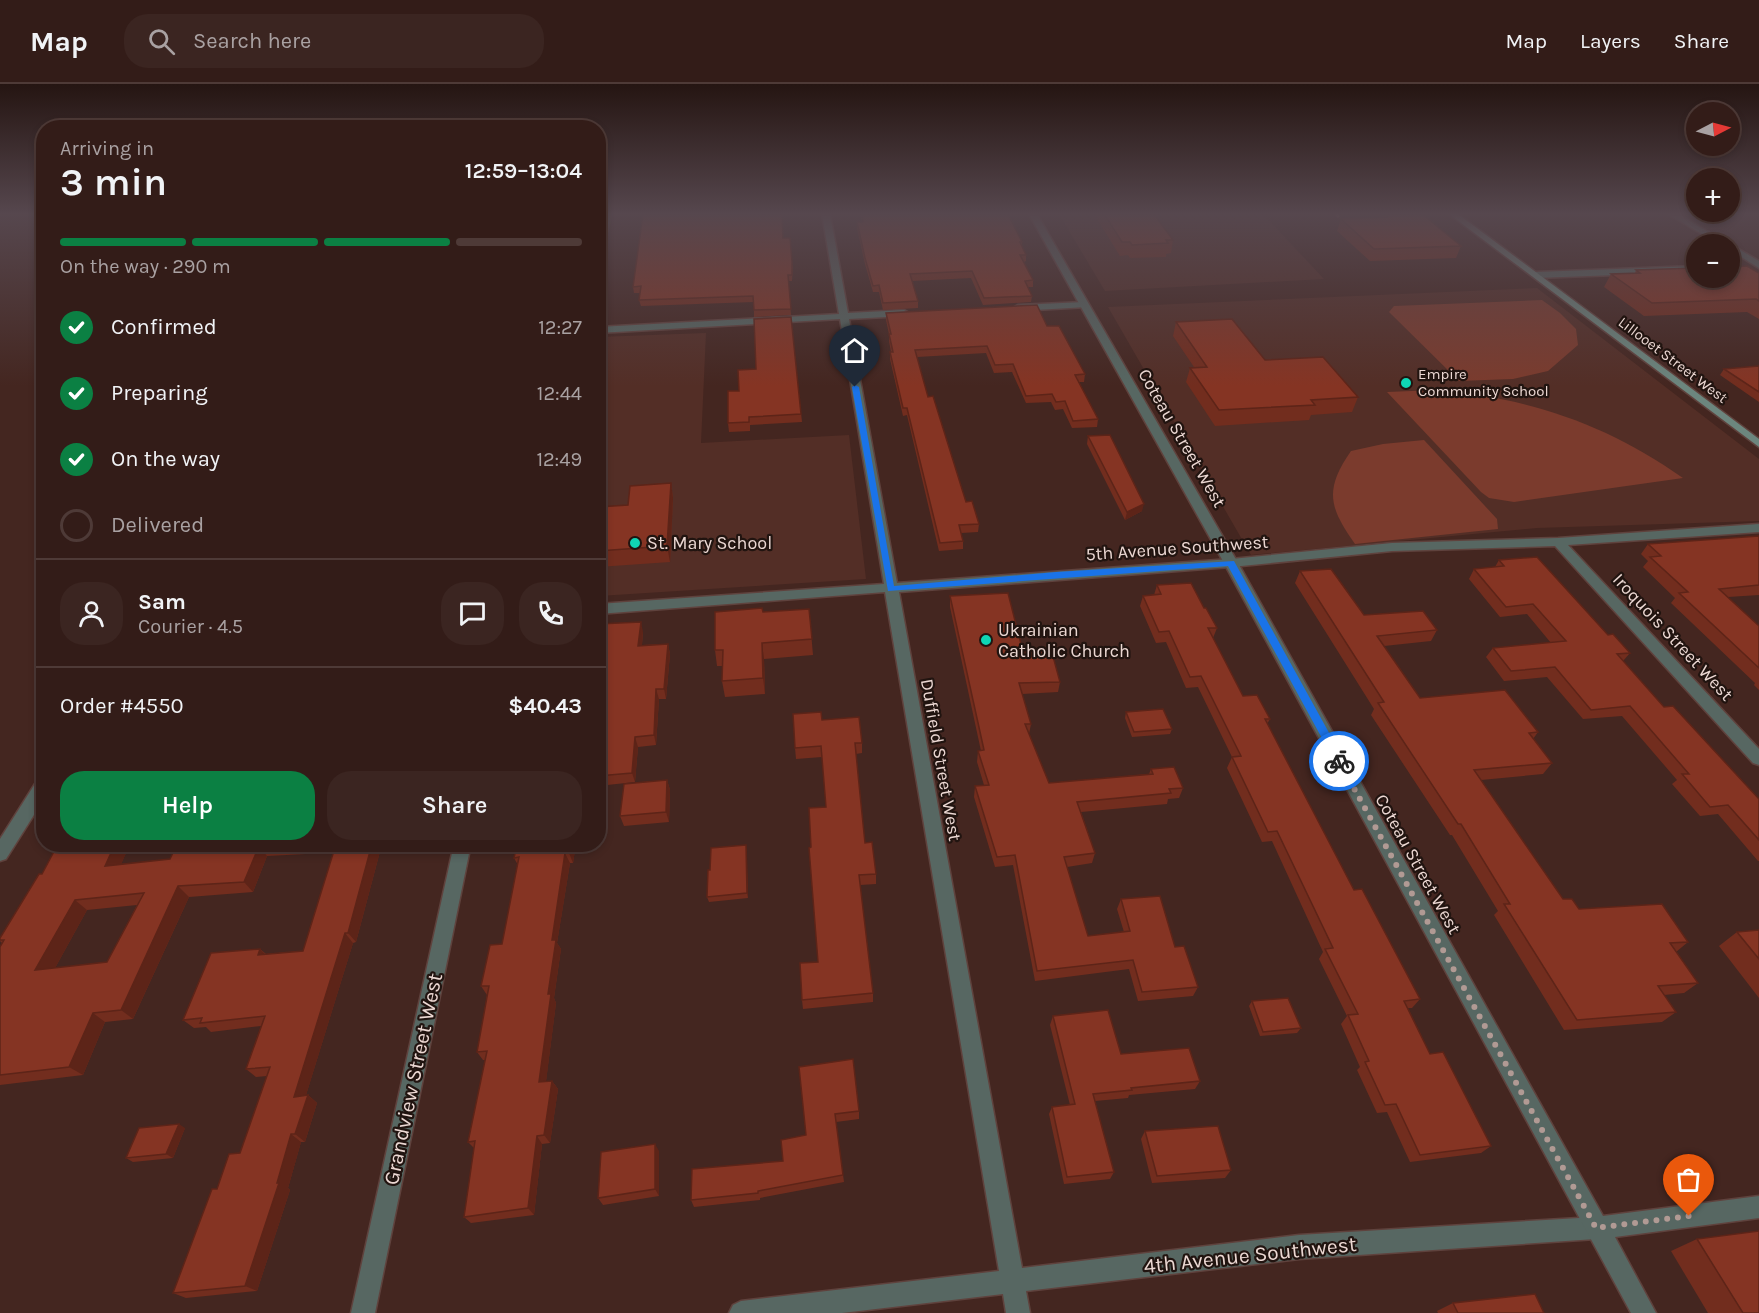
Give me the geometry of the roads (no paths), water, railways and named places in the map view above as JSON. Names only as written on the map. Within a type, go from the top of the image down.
[{"type":"main road","name":"Lillooet Street West","points":[[1531,271],[1759,444]]},
{"type":"street","name":"Duffield Street West","points":[[836,271],[1018,1313]]},
{"type":"street","name":"Coteau Street West","points":[[1065,271],[1231,563],[1644,1313]]},
{"type":"street","points":[[1536,275],[1633,271]]},
{"type":"street","points":[[1006,309],[1084,305]]},
{"type":"street","points":[[606,330],[914,313]]},
{"type":"street","name":"5th Avenue Southwest","points":[[606,608],[1231,563],[1392,547],[1558,542],[1759,528]]},
{"type":"street","name":"Iroquois Street West","points":[[1558,542],[1759,759]]},
{"type":"street","points":[[0,854],[36,797]]},
{"type":"street","name":"Grandview Street West","points":[[363,1313],[461,852]]},
{"type":"street","name":"4th Avenue Southwest","points":[[741,1313],[1299,1247],[1596,1228],[1759,1207]]},
{"type":"place","name":"Empire Community School","points":[[1406,383]]},
{"type":"place","name":"St. Mary School","points":[[635,543]]},
{"type":"place","name":"Ukrainian Catholic Church","points":[[986,640]]}]
